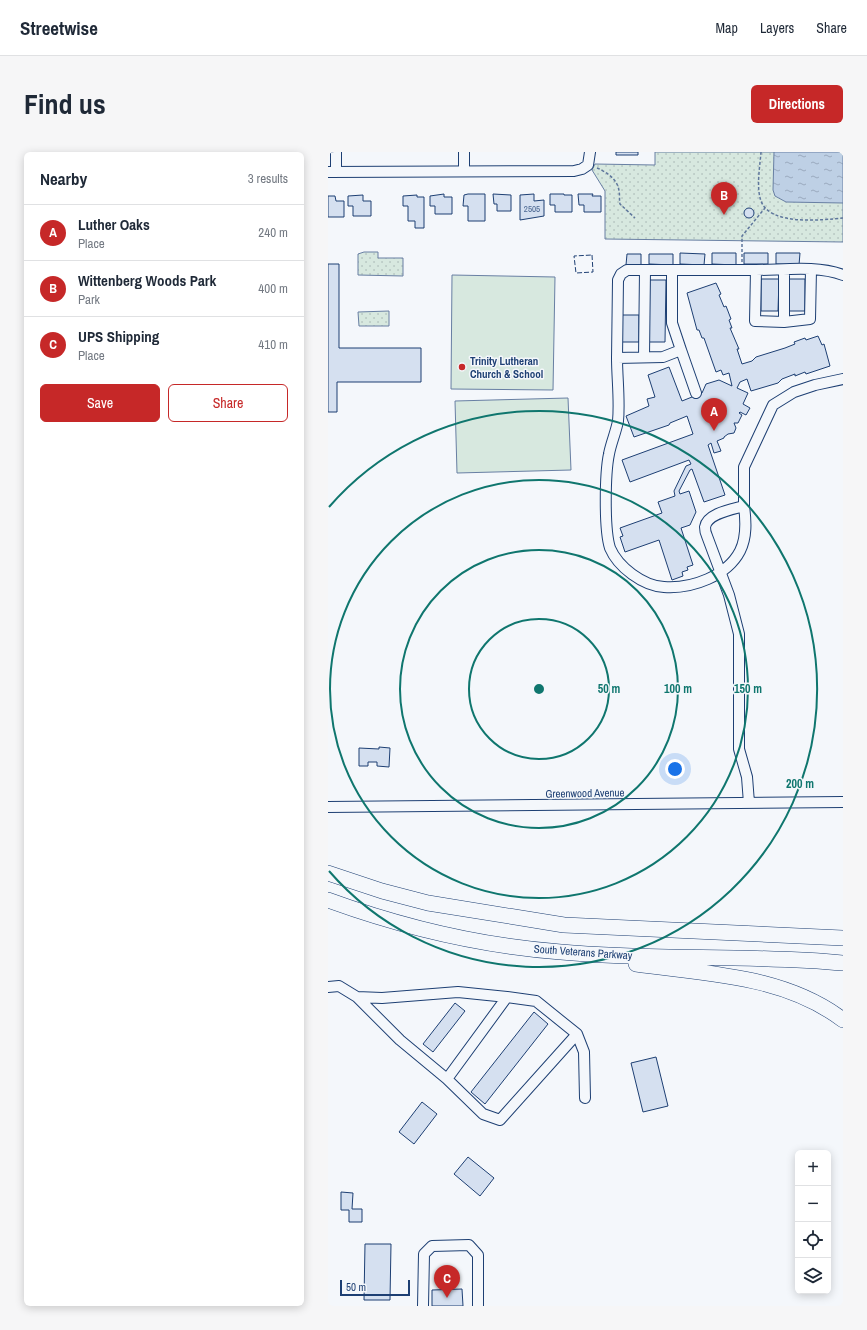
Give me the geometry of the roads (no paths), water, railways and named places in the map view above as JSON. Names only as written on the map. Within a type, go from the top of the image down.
[{"type":"highway","points":[[328,873],[382,891],[428,903],[564,926],[807,935],[843,938]]},
{"type":"highway","name":"South Veterans Parkway","points":[[328,900],[393,921],[426,929],[522,948],[562,953],[753,958],[843,964]]},
{"type":"highway","points":[[562,953],[723,974],[762,982],[802,997],[843,1020]]},
{"type":"street","points":[[336,152],[332,172],[574,171],[582,169],[588,164],[590,152]]},
{"type":"street","points":[[464,152],[464,171]]},
{"type":"street","points":[[843,275],[829,270],[742,269],[627,270],[621,274],[618,280],[618,421],[609,456],[607,521],[610,547],[624,568],[644,581],[663,587],[681,586],[696,583],[720,572],[734,561],[744,538],[744,467],[773,405],[801,390],[843,379]]},
{"type":"street","points":[[644,357],[645,270]]},
{"type":"street","points":[[672,270],[672,323],[696,393]]},
{"type":"street","points":[[756,270],[755,321],[784,322],[810,319],[811,270]]},
{"type":"street","points":[[784,270],[784,322]]},
{"type":"street","points":[[617,358],[663,357],[681,350]]},
{"type":"street","points":[[744,506],[716,515],[710,519],[705,526],[707,536],[735,613],[739,634],[739,749],[747,777],[749,803]]},
{"type":"street","name":"Greenwood Avenue","points":[[328,807],[843,802]]},
{"type":"street","points":[[328,986],[339,986],[357,997],[400,1040],[448,1079],[483,1114],[500,1120],[577,1034]]},
{"type":"street","points":[[357,997],[382,998],[458,992],[536,1000],[577,1034],[584,1052],[585,1098]]},
{"type":"street","points":[[448,1079],[507,997]]},
{"type":"street","points":[[424,1306],[424,1254],[432,1246],[469,1244],[478,1255],[478,1306]]},
{"type":"water","points":[[774,152],[843,152],[843,203],[786,202],[775,196],[773,190]]},
{"type":"place","name":"Wittenberg Woods Park","points":[[724,215]]},
{"type":"place","name":"Trinity Lutheran Church & School","points":[[462,367]]},
{"type":"place","name":"Luther Oaks","points":[[714,431]]},
{"type":"place","name":"UPS Shipping","points":[[447,1298]]}]
